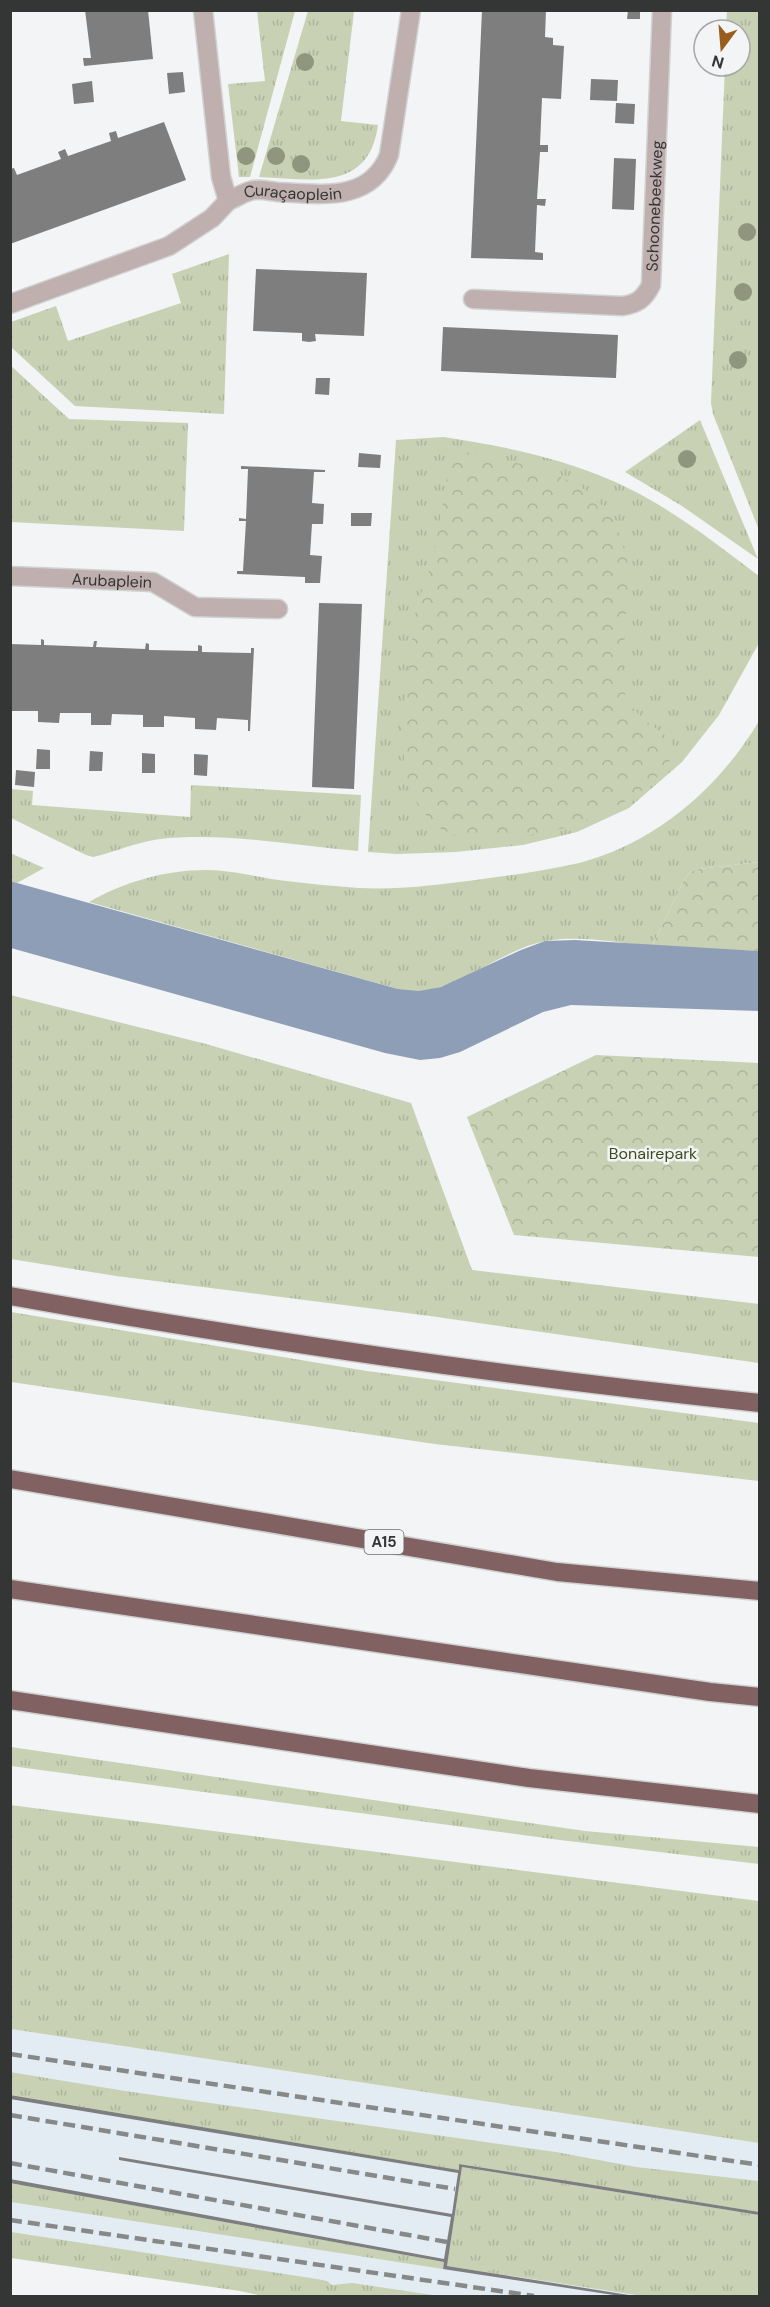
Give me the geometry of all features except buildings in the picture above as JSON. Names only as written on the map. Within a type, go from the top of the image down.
[{"type":"highway","points":[[10,1296],[286,1342],[605,1387],[759,1403]]},
{"type":"highway","name":"A15","points":[[10,1479],[556,1572],[759,1591]]},
{"type":"highway","points":[[10,1589],[759,1697]]},
{"type":"highway","points":[[10,1701],[529,1778],[759,1804]]},
{"type":"street","name":"Curaçaoplein","points":[[203,10],[221,177],[228,201],[251,190],[322,194],[342,192],[358,188],[377,177],[389,155],[411,10]]},
{"type":"street","name":"Schoonebeekweg","points":[[473,299],[622,306],[635,304],[646,296],[651,285],[662,10]]},
{"type":"street","points":[[10,304],[169,246],[212,218],[228,201]]},
{"type":"street","name":"Arubaplein","points":[[10,576],[153,582],[195,607],[278,609]]},
{"type":"shaded area","points":[[11,2029],[759,2143],[759,2296],[341,2296],[11,2248]]},
{"type":"green space","points":[[257,11],[295,11],[250,177],[239,177],[228,84],[265,81]]},
{"type":"green space","points":[[308,11],[354,11],[341,121],[378,125],[372,147],[363,162],[350,172],[334,177],[298,179],[259,177]]},
{"type":"green space","points":[[727,11],[759,11],[759,530],[713,414],[711,403],[725,78],[752,78],[752,18],[727,18]]},
{"type":"green space","points":[[229,254],[224,414],[75,406],[11,347],[11,322],[56,306],[68,341],[181,303],[172,274]]},
{"type":"green space","points":[[10,365],[69,419],[188,423],[184,531],[11,522]]},
{"type":"green space","points":[[700,420],[758,559],[682,506],[625,472]]},
{"type":"green space","points":[[444,437],[509,449],[572,465],[633,490],[671,512],[759,576],[759,643],[719,715],[682,762],[629,808],[577,832],[523,845],[456,852],[397,854],[368,852],[396,440]]},
{"type":"green space","points":[[466,452],[543,469],[580,486],[614,516],[629,566],[622,680],[627,701],[641,717],[667,737],[673,745],[668,767],[635,797],[574,826],[521,837],[457,836],[437,827],[424,813],[409,789],[402,724],[416,608],[433,559],[448,472],[458,455]]},
{"type":"green space","points":[[759,721],[759,862],[698,869],[690,872],[652,946],[586,939],[546,941],[514,951],[469,975],[437,988],[412,991],[89,902],[131,883],[175,872],[216,870],[304,883],[388,888],[476,880],[579,863],[634,842],[683,810],[725,769]]},
{"type":"green space","points":[[191,785],[361,795],[358,851],[259,840],[184,837],[151,840],[93,857],[11,818],[11,789],[33,791],[32,805],[190,817]]},
{"type":"green space","points":[[10,853],[44,868],[17,883],[11,881]]},
{"type":"green space","points":[[759,862],[759,951],[652,946],[690,872],[698,869]]},
{"type":"green space","points":[[10,995],[206,1044],[411,1103],[472,1270],[759,1304],[759,1363],[430,1316],[116,1276],[11,1259]]},
{"type":"green space","name":"Bonairepark","points":[[596,1055],[759,1063],[759,1257],[514,1235],[467,1117]]},
{"type":"green space","points":[[11,1312],[367,1371],[759,1423],[759,1481],[435,1444],[11,1382]]},
{"type":"green space","points":[[11,1747],[585,1831],[759,1847],[759,1864],[560,1840],[11,1766]]},
{"type":"green space","points":[[10,1805],[759,1901],[759,2143],[11,2029]]},
{"type":"green space","points":[[10,2072],[125,2091],[556,2152],[636,2167],[759,2181],[759,2212],[460,2164],[459,2170],[11,2095]]},
{"type":"green space","points":[[462,2167],[759,2215],[759,2296],[643,2296],[447,2266]]},
{"type":"green space","points":[[10,2183],[444,2262],[443,2269],[11,2202]]},
{"type":"green space","points":[[11,2232],[317,2279],[327,2281],[332,2285],[352,2283],[440,2296],[263,2296],[11,2258]]},
{"type":"water","points":[[10,881],[398,989],[419,991],[441,987],[545,941],[575,940],[759,951],[759,1011],[571,1005],[543,1012],[460,1052],[440,1058],[420,1060],[385,1053],[11,948]]},
{"type":"railway","points":[[10,2054],[760,2165]]},
{"type":"railway","points":[[10,2115],[455,2189]]},
{"type":"railway","points":[[10,2163],[447,2242]]},
{"type":"railway","points":[[10,2220],[534,2296]]}]
